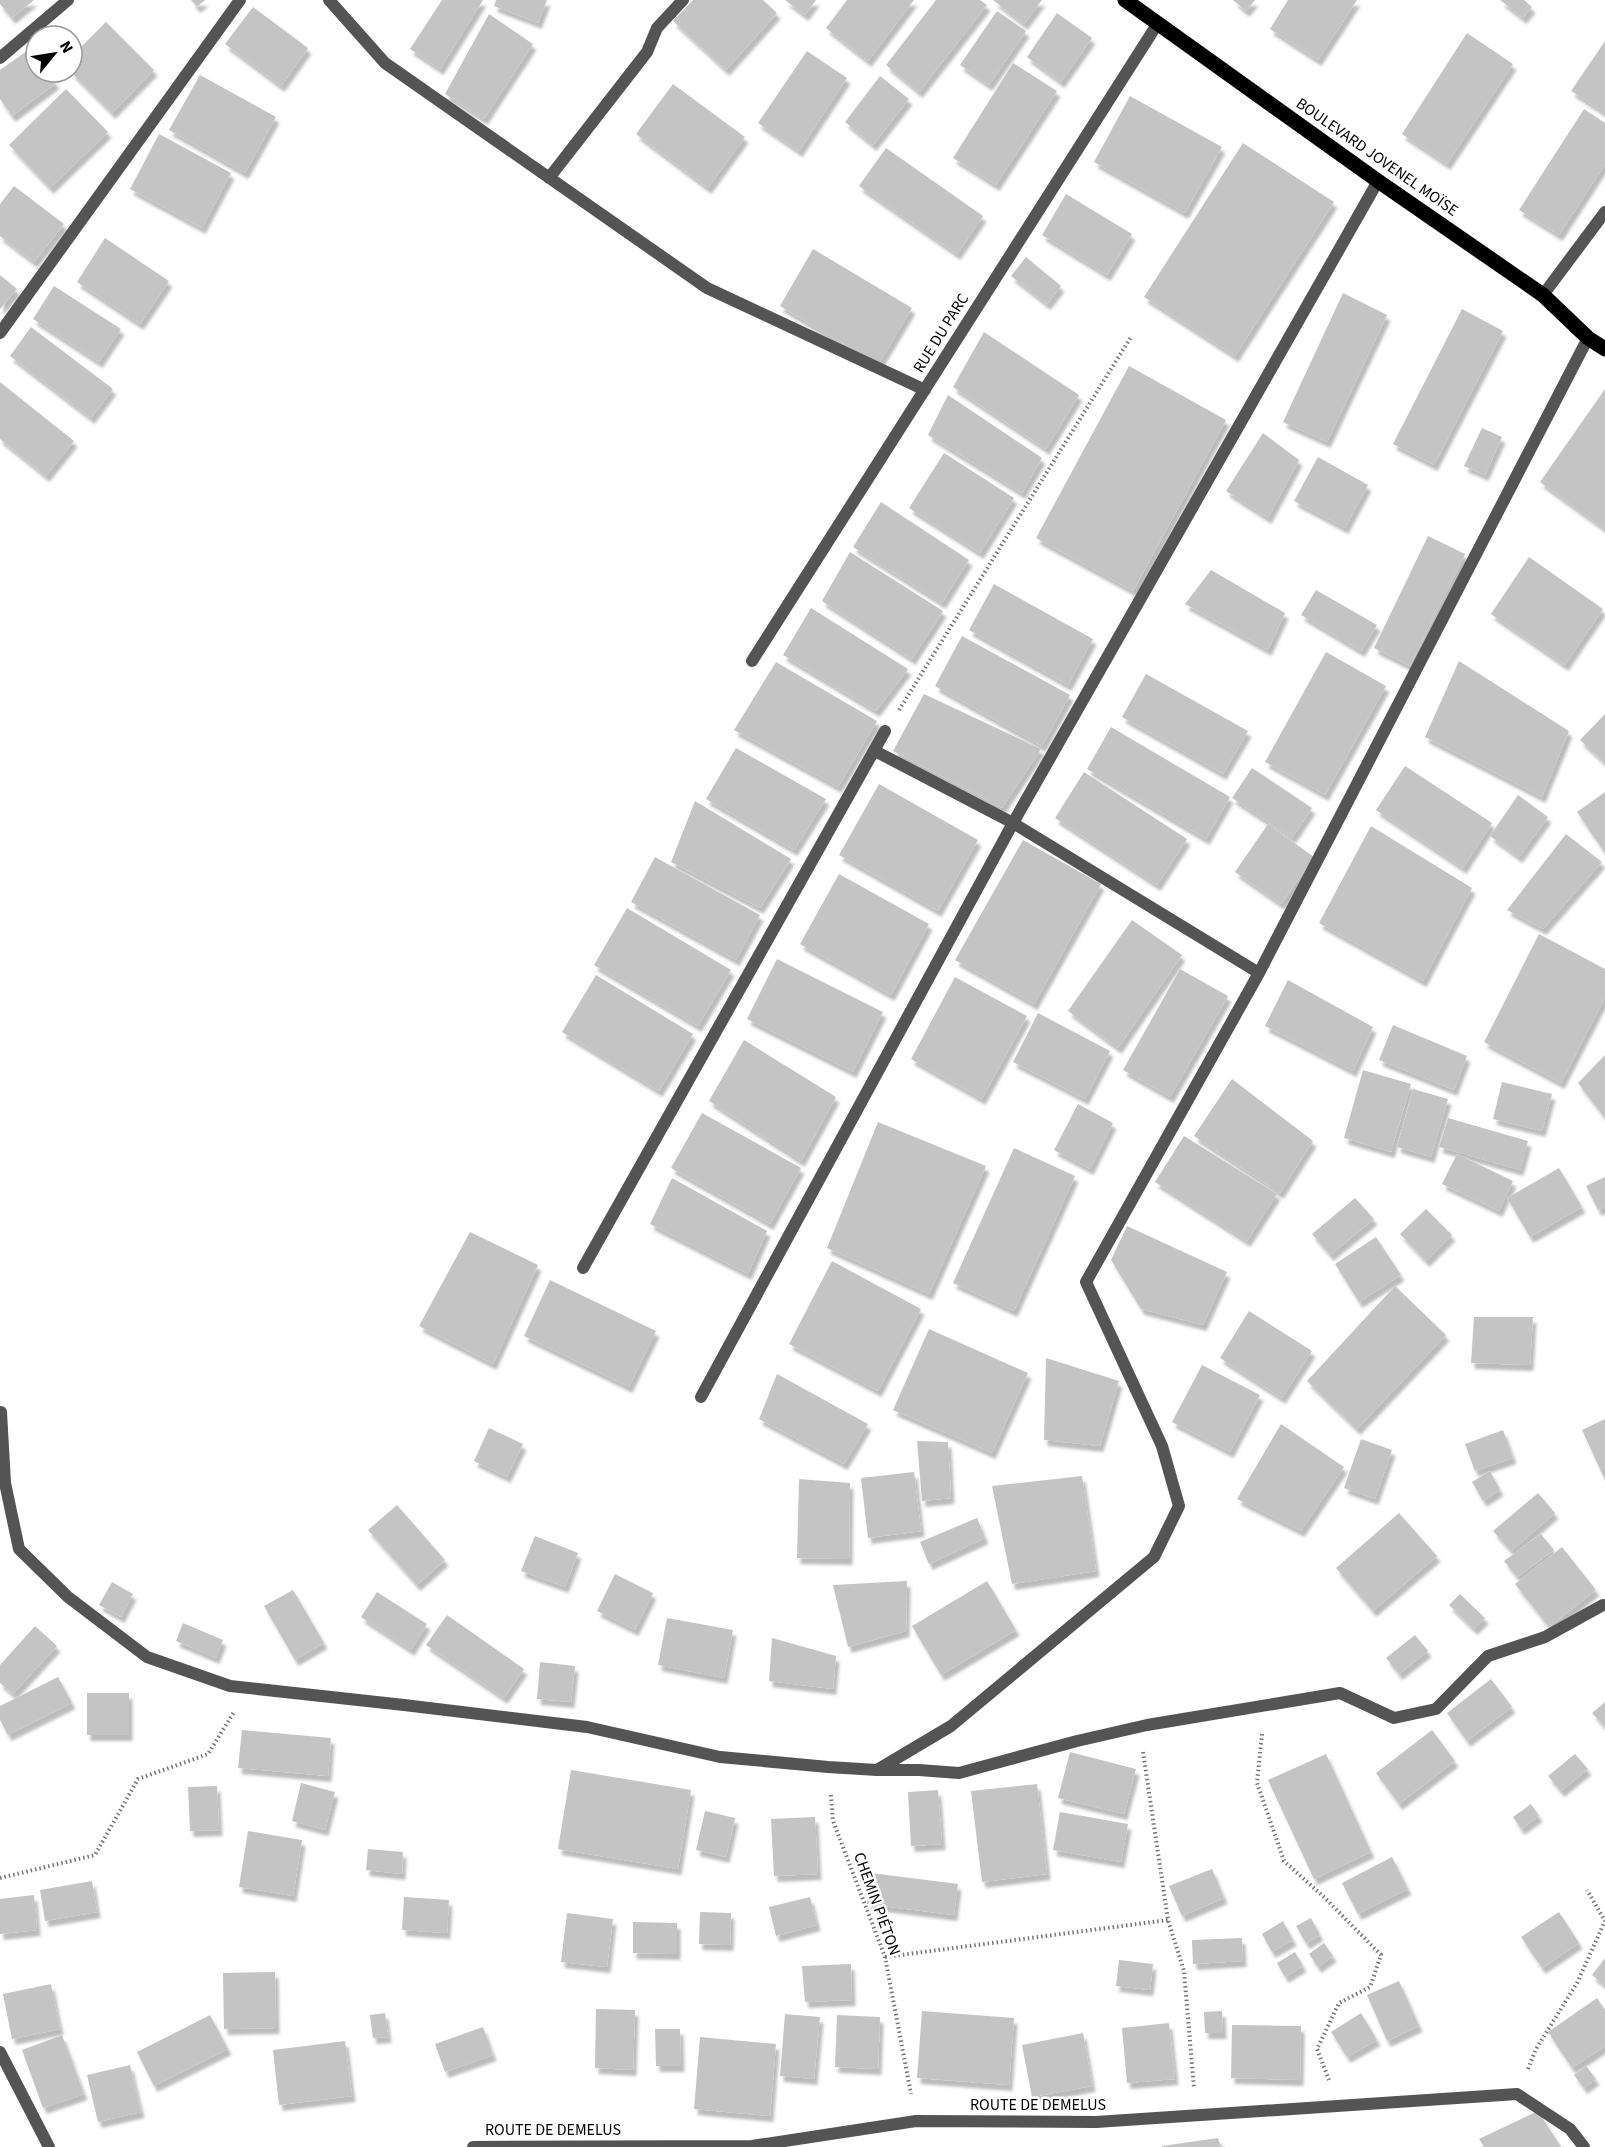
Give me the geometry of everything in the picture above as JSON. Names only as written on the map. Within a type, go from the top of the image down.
[{"type":"main road","name":"BOULEVARD JOVENEL MOÏSE","points":[[1125,0],[1543,296],[1588,338],[1605,349]]},
{"type":"street","points":[[0,58],[68,0]]},
{"type":"street","points":[[0,333],[240,0]]},
{"type":"street","points":[[329,0],[385,63],[707,288],[925,390]]},
{"type":"street","points":[[549,178],[647,52],[657,28],[683,0]]},
{"type":"street","name":"RUE DU PARC","points":[[752,661],[1158,23]]},
{"type":"street","points":[[701,1397],[1013,823],[1378,181]]},
{"type":"street","points":[[1543,296],[1605,212]]},
{"type":"street","points":[[877,1770],[951,1726],[1154,1557],[1179,1506],[1162,1446],[1086,1282],[1259,973],[1588,338]]},
{"type":"street","points":[[583,1268],[885,731]]},
{"type":"street","points":[[875,752],[1013,823],[1259,973]]},
{"type":"street","points":[[2,1412],[5,1483],[20,1550],[68,1597],[147,1657],[230,1686],[404,1704],[587,1727],[720,1757],[828,1767],[959,1773],[1077,1741],[1140,1727],[1265,1707],[1340,1692],[1394,1718],[1436,1709],[1488,1656],[1545,1637],[1603,1605]]},
{"type":"street","points":[[0,2052],[50,2147]]},
{"type":"street","points":[[1517,2094],[1570,2129],[1584,2147]]},
{"type":"street","name":"ROUTE DE DEMELUS","points":[[473,2147],[752,2146],[916,2121],[1096,2122],[1517,2094]]},
{"type":"path","points":[[885,731],[1131,336]]},
{"type":"path","points":[[0,1878],[95,1855],[138,1779],[208,1754],[248,1688]]},
{"type":"path","points":[[1265,1707],[1257,1783],[1284,1861],[1325,1898],[1381,1955],[1370,1987],[1339,2003],[1317,2049],[1339,2106]]},
{"type":"path","points":[[1140,1727],[1168,1920],[1184,1971],[1197,2115]]},
{"type":"path","name":"CHEMIN PIÉTON","points":[[828,1767],[833,1821],[885,1957],[916,2121]]},
{"type":"path","points":[[1517,2094],[1536,2049],[1577,1983],[1605,1921],[1587,1890]]},
{"type":"path","points":[[885,1957],[1168,1920]]},
{"type":"building","points":[[0,0],[34,0],[12,18],[0,4]]},
{"type":"building","points":[[191,0],[205,0],[197,7]]},
{"type":"building","points":[[442,0],[483,0],[440,69],[410,49]]},
{"type":"building","points":[[496,0],[547,0],[538,23],[494,6]]},
{"type":"building","points":[[693,0],[763,0],[777,13],[726,70],[673,21]]},
{"type":"building","points":[[785,0],[816,0],[805,15]]},
{"type":"building","points":[[847,0],[914,0],[868,61],[826,28]]},
{"type":"building","points":[[936,0],[980,0],[987,5],[919,92],[886,65]]},
{"type":"building","points":[[993,0],[1042,0],[1024,24]]},
{"type":"building","points":[[1233,0],[1255,0],[1246,11]]},
{"type":"building","points":[[1288,0],[1357,0],[1318,60],[1270,29]]},
{"type":"building","points":[[1500,0],[1524,0],[1532,7],[1523,18]]},
{"type":"building","points":[[253,7],[308,48],[281,86],[225,44]]},
{"type":"building","points":[[997,11],[1026,31],[989,85],[960,65]]},
{"type":"building","points":[[1057,13],[1092,38],[1061,82],[1027,57]]},
{"type":"building","points":[[489,14],[533,44],[484,119],[445,94]]},
{"type":"building","points":[[106,22],[154,70],[112,113],[83,84],[84,44]]},
{"type":"building","points":[[1467,33],[1513,64],[1447,164],[1402,134]]},
{"type":"building","points":[[1605,41],[1605,113],[1571,91]]},
{"type":"building","points":[[807,51],[847,78],[799,151],[758,123]]},
{"type":"building","points":[[24,53],[24,84],[55,84],[12,116],[0,99],[0,70]]},
{"type":"building","points":[[1013,63],[1057,91],[996,185],[953,158]]},
{"type":"building","points":[[200,75],[276,117],[245,173],[169,130]]},
{"type":"building","points":[[880,76],[909,99],[873,145],[845,122]]},
{"type":"building","points":[[673,84],[745,137],[708,188],[636,134]]},
{"type":"building","points":[[66,89],[108,132],[50,188],[9,145]]},
{"type":"building","points":[[1130,96],[1222,147],[1185,213],[1094,162]]},
{"type":"building","points":[[1584,109],[1605,123],[1605,164],[1559,235],[1519,210]]},
{"type":"building","points":[[159,134],[231,173],[202,228],[130,189]]},
{"type":"building","points":[[1243,143],[1334,202],[1235,356],[1144,297]]},
{"type":"building","points":[[886,148],[983,216],[957,254],[859,186]]},
{"type":"building","points":[[14,186],[64,224],[34,262],[0,236],[0,204]]},
{"type":"building","points":[[1066,194],[1132,234],[1107,275],[1042,235]]},
{"type":"building","points":[[105,238],[169,281],[140,324],[77,282]]},
{"type":"building","points":[[813,249],[912,308],[878,365],[780,306]]},
{"type":"building","points":[[1026,257],[1061,286],[1047,304],[1011,276]]},
{"type":"building","points":[[0,275],[17,289],[0,309]]},
{"type":"building","points":[[54,286],[121,329],[99,362],[33,319]]},
{"type":"building","points":[[1343,293],[1387,315],[1327,442],[1283,422]]},
{"type":"building","points":[[1462,309],[1503,331],[1434,465],[1393,444]]},
{"type":"building","points":[[31,327],[113,389],[91,418],[10,356]]},
{"type":"building","points":[[984,332],[1079,395],[1046,449],[953,387]]},
{"type":"building","points":[[1129,366],[1226,420],[1133,591],[1036,538]]},
{"type":"building","points":[[0,382],[74,441],[46,476],[0,439]]},
{"type":"building","points":[[1605,389],[1605,529],[1540,482]]},
{"type":"building","points":[[948,395],[1042,458],[1022,493],[928,435]]},
{"type":"building","points":[[1482,428],[1502,437],[1485,475],[1464,466]]},
{"type":"building","points":[[1263,433],[1299,460],[1268,518],[1226,491]]},
{"type":"building","points":[[944,453],[1014,498],[980,553],[909,508]]},
{"type":"building","points":[[1318,457],[1368,485],[1345,528],[1294,501]]},
{"type":"building","points":[[881,502],[969,560],[942,603],[853,547]]},
{"type":"building","points":[[1428,536],[1465,554],[1410,666],[1374,648]]},
{"type":"building","points":[[850,552],[943,611],[912,659],[822,601]]},
{"type":"building","points":[[1529,557],[1603,609],[1565,665],[1491,614]]},
{"type":"building","points":[[1211,570],[1285,613],[1268,650],[1185,604]]},
{"type":"building","points":[[994,584],[1093,639],[1068,685],[969,630]]},
{"type":"building","points":[[1316,590],[1377,625],[1361,651],[1301,615]]},
{"type":"building","points":[[811,608],[908,669],[876,711],[783,655]]},
{"type":"building","points":[[962,636],[1070,695],[1042,746],[935,686]]},
{"type":"building","points":[[1326,652],[1386,686],[1325,795],[1265,762]]},
{"type":"building","points":[[1459,661],[1569,731],[1542,797],[1425,737]]},
{"type":"building","points":[[776,662],[877,721],[838,787],[734,730]]},
{"type":"building","points":[[1146,674],[1248,731],[1223,774],[1122,717]]},
{"type":"building","points":[[924,694],[1041,749],[1002,808],[893,751]]},
{"type":"building","points":[[1605,714],[1605,763],[1580,740]]},
{"type":"building","points":[[1111,727],[1230,797],[1206,839],[1087,769]]},
{"type":"building","points":[[736,748],[826,799],[794,850],[706,799]]},
{"type":"building","points":[[1405,766],[1492,823],[1463,868],[1376,810]]},
{"type":"building","points":[[1252,768],[1312,808],[1292,838],[1232,798]]},
{"type":"building","points":[[1084,772],[1187,839],[1157,885],[1055,818]]},
{"type":"building","points":[[879,784],[978,840],[938,911],[839,855]]},
{"type":"building","points":[[1605,792],[1605,853],[1577,812]]},
{"type":"building","points":[[1518,795],[1548,817],[1519,857],[1490,836]]},
{"type":"building","points":[[695,801],[791,859],[760,908],[671,862]]},
{"type":"building","points":[[1268,824],[1314,857],[1281,904],[1235,872]]},
{"type":"building","points":[[1371,826],[1472,888],[1423,981],[1319,923]]},
{"type":"building","points":[[1566,834],[1602,862],[1543,929],[1507,910]]},
{"type":"building","points":[[1023,840],[1101,884],[1034,1004],[955,960]]},
{"type":"building","points":[[655,857],[760,915],[736,960],[631,902]]},
{"type":"building","points":[[839,874],[929,924],[891,995],[800,944]]},
{"type":"building","points":[[627,908],[731,970],[698,1026],[594,965]]},
{"type":"building","points":[[1132,920],[1182,955],[1118,1048],[1068,1011]]},
{"type":"building","points":[[1539,934],[1605,969],[1605,997],[1561,1083],[1484,1042]]},
{"type":"building","points":[[777,959],[883,1012],[853,1072],[747,1019]]},
{"type":"building","points":[[1180,969],[1228,996],[1170,1097],[1123,1070]]},
{"type":"building","points":[[596,975],[693,1034],[659,1091],[562,1032]]},
{"type":"building","points":[[955,977],[1027,1016],[982,1099],[911,1059]]},
{"type":"building","points":[[1288,980],[1373,1027],[1353,1071],[1265,1026]]},
{"type":"building","points":[[1038,1013],[1110,1051],[1085,1099],[1013,1062]]},
{"type":"building","points":[[1393,1025],[1467,1056],[1454,1090],[1379,1060]]},
{"type":"building","points":[[744,1040],[836,1097],[801,1161],[709,1101]]},
{"type":"building","points":[[1605,1055],[1605,1118],[1578,1083]]},
{"type":"building","points":[[1363,1070],[1411,1084],[1391,1152],[1344,1138]]},
{"type":"building","points":[[1232,1079],[1313,1141],[1280,1193],[1194,1136]]},
{"type":"building","points":[[1502,1082],[1552,1094],[1542,1131],[1493,1119]]},
{"type":"building","points":[[1413,1089],[1448,1099],[1431,1157],[1397,1147]]},
{"type":"building","points":[[1078,1104],[1113,1123],[1090,1169],[1054,1150]]},
{"type":"building","points":[[702,1113],[801,1168],[770,1224],[671,1168]]},
{"type":"building","points":[[1448,1118],[1528,1141],[1520,1170],[1439,1147]]},
{"type":"building","points":[[878,1122],[986,1166],[929,1294],[827,1248]]},
{"type":"building","points":[[1184,1136],[1277,1194],[1247,1241],[1155,1182]]},
{"type":"building","points":[[1014,1148],[1075,1176],[1014,1311],[953,1283]]},
{"type":"building","points":[[1457,1154],[1513,1181],[1499,1211],[1442,1184]]},
{"type":"building","points":[[1559,1168],[1582,1207],[1530,1237],[1507,1198]]},
{"type":"building","points":[[1605,1177],[1605,1207],[1598,1210],[1586,1186]]},
{"type":"building","points":[[672,1178],[767,1231],[748,1274],[650,1224]]},
{"type":"building","points":[[1355,1198],[1374,1219],[1330,1255],[1312,1234]]},
{"type":"building","points":[[1426,1209],[1452,1235],[1426,1261],[1400,1234]]},
{"type":"building","points":[[1127,1226],[1227,1272],[1203,1325],[1141,1309],[1111,1260]]},
{"type":"building","points":[[470,1232],[538,1265],[493,1364],[419,1326]]},
{"type":"building","points":[[1376,1237],[1401,1275],[1359,1302],[1335,1264]]},
{"type":"building","points":[[832,1261],[921,1309],[878,1391],[789,1344]]},
{"type":"building","points":[[550,1280],[656,1331],[629,1387],[524,1336]]},
{"type":"building","points":[[1395,1286],[1446,1335],[1357,1429],[1307,1381]]},
{"type":"building","points":[[1249,1311],[1312,1351],[1282,1398],[1220,1358]]},
{"type":"building","points":[[1474,1317],[1533,1317],[1530,1365],[1471,1363]]},
{"type":"building","points":[[929,1329],[1028,1373],[992,1453],[893,1410]]},
{"type":"building","points":[[1046,1358],[1119,1381],[1100,1446],[1044,1440]]},
{"type":"building","points":[[1202,1365],[1260,1395],[1230,1452],[1172,1422]]},
{"type":"building","points":[[777,1374],[868,1424],[844,1464],[759,1419]]},
{"type":"building","points":[[1605,1419],[1605,1480],[1582,1430]]},
{"type":"building","points":[[1281,1424],[1344,1467],[1301,1531],[1237,1499]]},
{"type":"building","points":[[489,1428],[523,1444],[507,1477],[474,1461]]},
{"type":"building","points":[[1503,1430],[1513,1458],[1475,1471],[1465,1444]]},
{"type":"building","points":[[1361,1439],[1392,1450],[1375,1499],[1344,1488]]},
{"type":"building","points":[[917,1441],[948,1442],[951,1498],[922,1501]]},
{"type":"building","points":[[1490,1471],[1500,1490],[1483,1501],[1472,1482]]},
{"type":"building","points":[[914,1472],[921,1531],[868,1538],[861,1478]]},
{"type":"building","points":[[1082,1476],[1096,1571],[1012,1584],[992,1486]]},
{"type":"building","points":[[799,1479],[850,1483],[849,1559],[797,1558]]},
{"type":"building","points":[[1538,1493],[1555,1513],[1511,1551],[1493,1531]]},
{"type":"building","points":[[397,1505],[445,1560],[417,1585],[368,1530]]},
{"type":"building","points":[[1399,1513],[1437,1556],[1373,1611],[1336,1568]]},
{"type":"building","points":[[977,1518],[985,1538],[929,1564],[920,1542]]},
{"type":"building","points":[[1541,1534],[1554,1550],[1517,1577],[1504,1561]]},
{"type":"building","points":[[535,1536],[578,1553],[565,1587],[521,1571]]},
{"type":"building","points":[[1562,1547],[1596,1590],[1549,1627],[1515,1584]]},
{"type":"building","points":[[615,1574],[653,1593],[635,1630],[597,1611]]},
{"type":"building","points":[[907,1581],[906,1631],[848,1647],[833,1585]]},
{"type":"building","points":[[987,1581],[1016,1630],[941,1675],[912,1626]]},
{"type":"building","points":[[112,1582],[133,1594],[121,1617],[99,1605]]},
{"type":"building","points":[[293,1590],[324,1643],[295,1660],[264,1606]]},
{"type":"building","points":[[377,1592],[427,1624],[411,1650],[361,1617]]},
{"type":"building","points":[[1460,1594],[1485,1618],[1474,1629],[1449,1605]]},
{"type":"building","points":[[447,1615],[524,1669],[504,1698],[426,1645]]},
{"type":"building","points":[[667,1618],[733,1630],[724,1678],[658,1665]]},
{"type":"building","points":[[183,1623],[223,1640],[216,1658],[176,1641]]},
{"type":"building","points":[[35,1626],[57,1646],[13,1694],[0,1683],[0,1665]]},
{"type":"building","points":[[1415,1635],[1428,1651],[1399,1674],[1386,1658]]},
{"type":"building","points":[[772,1638],[836,1656],[833,1689],[769,1681]]},
{"type":"building","points":[[540,1662],[575,1666],[571,1702],[537,1699]]},
{"type":"building","points":[[58,1677],[72,1703],[8,1735],[0,1720],[0,1706]]},
{"type":"building","points":[[1491,1679],[1512,1707],[1467,1741],[1447,1713]]},
{"type":"building","points":[[87,1693],[129,1693],[129,1735],[87,1735]]},
{"type":"building","points":[[1605,1702],[1605,1727],[1592,1713]]},
{"type":"building","points":[[242,1730],[331,1738],[328,1776],[238,1768]]},
{"type":"building","points":[[1432,1730],[1455,1761],[1399,1804],[1376,1773]]},
{"type":"building","points":[[1070,1752],[1136,1769],[1124,1814],[1058,1798]]},
{"type":"building","points":[[1326,1754],[1371,1852],[1314,1879],[1268,1780]]},
{"type":"building","points":[[1575,1754],[1588,1769],[1561,1791],[1548,1776]]},
{"type":"building","points":[[571,1770],[691,1790],[678,1869],[558,1849]]},
{"type":"building","points":[[301,1783],[335,1792],[325,1830],[292,1821]]},
{"type":"building","points":[[1037,1784],[1047,1874],[982,1882],[971,1791]]},
{"type":"building","points":[[217,1786],[219,1830],[190,1831],[188,1787]]},
{"type":"building","points":[[938,1790],[942,1844],[911,1846],[908,1792]]},
{"type":"building","points":[[1531,1804],[1539,1816],[1521,1829],[1513,1817]]},
{"type":"building","points":[[705,1811],[735,1818],[726,1857],[696,1850]]},
{"type":"building","points":[[1060,1812],[1128,1824],[1121,1862],[1053,1850]]},
{"type":"building","points":[[815,1817],[818,1874],[774,1876],[771,1819]]},
{"type":"building","points":[[248,1831],[302,1840],[293,1896],[239,1887]]},
{"type":"building","points":[[368,1849],[403,1852],[402,1874],[366,1870]]},
{"type":"building","points":[[1392,1857],[1408,1889],[1358,1914],[1342,1883]]},
{"type":"building","points":[[1212,1869],[1224,1898],[1182,1916],[1169,1886]]},
{"type":"building","points":[[871,1873],[958,1884],[954,1915],[867,1904]]},
{"type":"building","points":[[92,1881],[97,1912],[45,1921],[40,1890]]},
{"type":"building","points":[[34,1895],[37,1930],[0,1934],[0,1899]]},
{"type":"building","points":[[404,1897],[449,1900],[447,1933],[402,1930]]},
{"type":"building","points":[[810,1897],[817,1925],[776,1936],[769,1907]]},
{"type":"building","points":[[700,1912],[731,1913],[730,1945],[699,1944]]},
{"type":"building","points":[[1559,1912],[1579,1943],[1542,1968],[1521,1937]]},
{"type":"building","points":[[567,1913],[613,1919],[607,1967],[561,1962]]},
{"type":"building","points":[[1311,1918],[1320,1935],[1306,1943],[1296,1926]]},
{"type":"building","points":[[1283,1921],[1293,1940],[1272,1952],[1262,1934]]},
{"type":"building","points":[[633,1922],[677,1923],[677,1954],[633,1953]]},
{"type":"building","points":[[1242,1938],[1243,1961],[1193,1964],[1192,1940]]},
{"type":"building","points":[[1324,1943],[1333,1956],[1318,1967],[1309,1954]]},
{"type":"building","points":[[1295,1952],[1303,1966],[1285,1977],[1277,1963]]},
{"type":"building","points":[[1605,1958],[1605,1985],[1592,1975]]},
{"type":"building","points":[[1119,1960],[1153,1964],[1150,1990],[1116,1986]]},
{"type":"building","points":[[851,1964],[852,2000],[805,2002],[802,1966]]},
{"type":"building","points":[[275,1972],[276,2028],[224,2029],[223,1973]]},
{"type":"building","points":[[1399,1981],[1419,2026],[1387,2041],[1367,1995]]},
{"type":"building","points":[[51,1984],[60,2029],[12,2039],[3,1994]]},
{"type":"building","points":[[1597,1998],[1605,2010],[1605,2046],[1572,2068],[1548,2032]]},
{"type":"building","points":[[596,2009],[635,2010],[633,2070],[595,2068]]},
{"type":"building","points":[[922,2011],[1014,2018],[1009,2085],[917,2078]]},
{"type":"building","points":[[1222,2011],[1223,2033],[1205,2033],[1204,2012]]},
{"type":"building","points":[[385,2013],[388,2037],[373,2038],[370,2015]]},
{"type":"building","points":[[1361,2013],[1377,2040],[1347,2057],[1331,2032]]},
{"type":"building","points":[[785,2014],[820,2017],[814,2079],[780,2076]]},
{"type":"building","points":[[210,2015],[228,2049],[154,2086],[137,2052]]},
{"type":"building","points":[[837,2015],[880,2017],[878,2069],[835,2067]]},
{"type":"building","points":[[1169,2023],[1175,2079],[1127,2083],[1122,2028]]},
{"type":"building","points":[[1232,2025],[1301,2026],[1300,2080],[1231,2078]]},
{"type":"building","points":[[483,2027],[493,2055],[445,2072],[435,2044]]},
{"type":"building","points":[[655,2029],[680,2029],[681,2066],[656,2066]]},
{"type":"building","points":[[1083,2033],[1092,2086],[1032,2097],[1022,2045]]},
{"type":"building","points":[[62,2035],[84,2094],[43,2108],[22,2050]]},
{"type":"building","points":[[700,2037],[776,2044],[770,2116],[694,2109]]},
{"type":"building","points":[[345,2041],[352,2096],[279,2105],[273,2050]]},
{"type":"building","points":[[130,2065],[141,2112],[98,2122],[87,2075]]},
{"type":"building","points":[[1586,2066],[1596,2079],[1584,2088],[1574,2075]]},
{"type":"building","points":[[1538,2111],[1561,2147],[1484,2147],[1479,2139]]},
{"type":"building","points":[[1218,2138],[1221,2147],[1162,2147],[1162,2146]]}]
